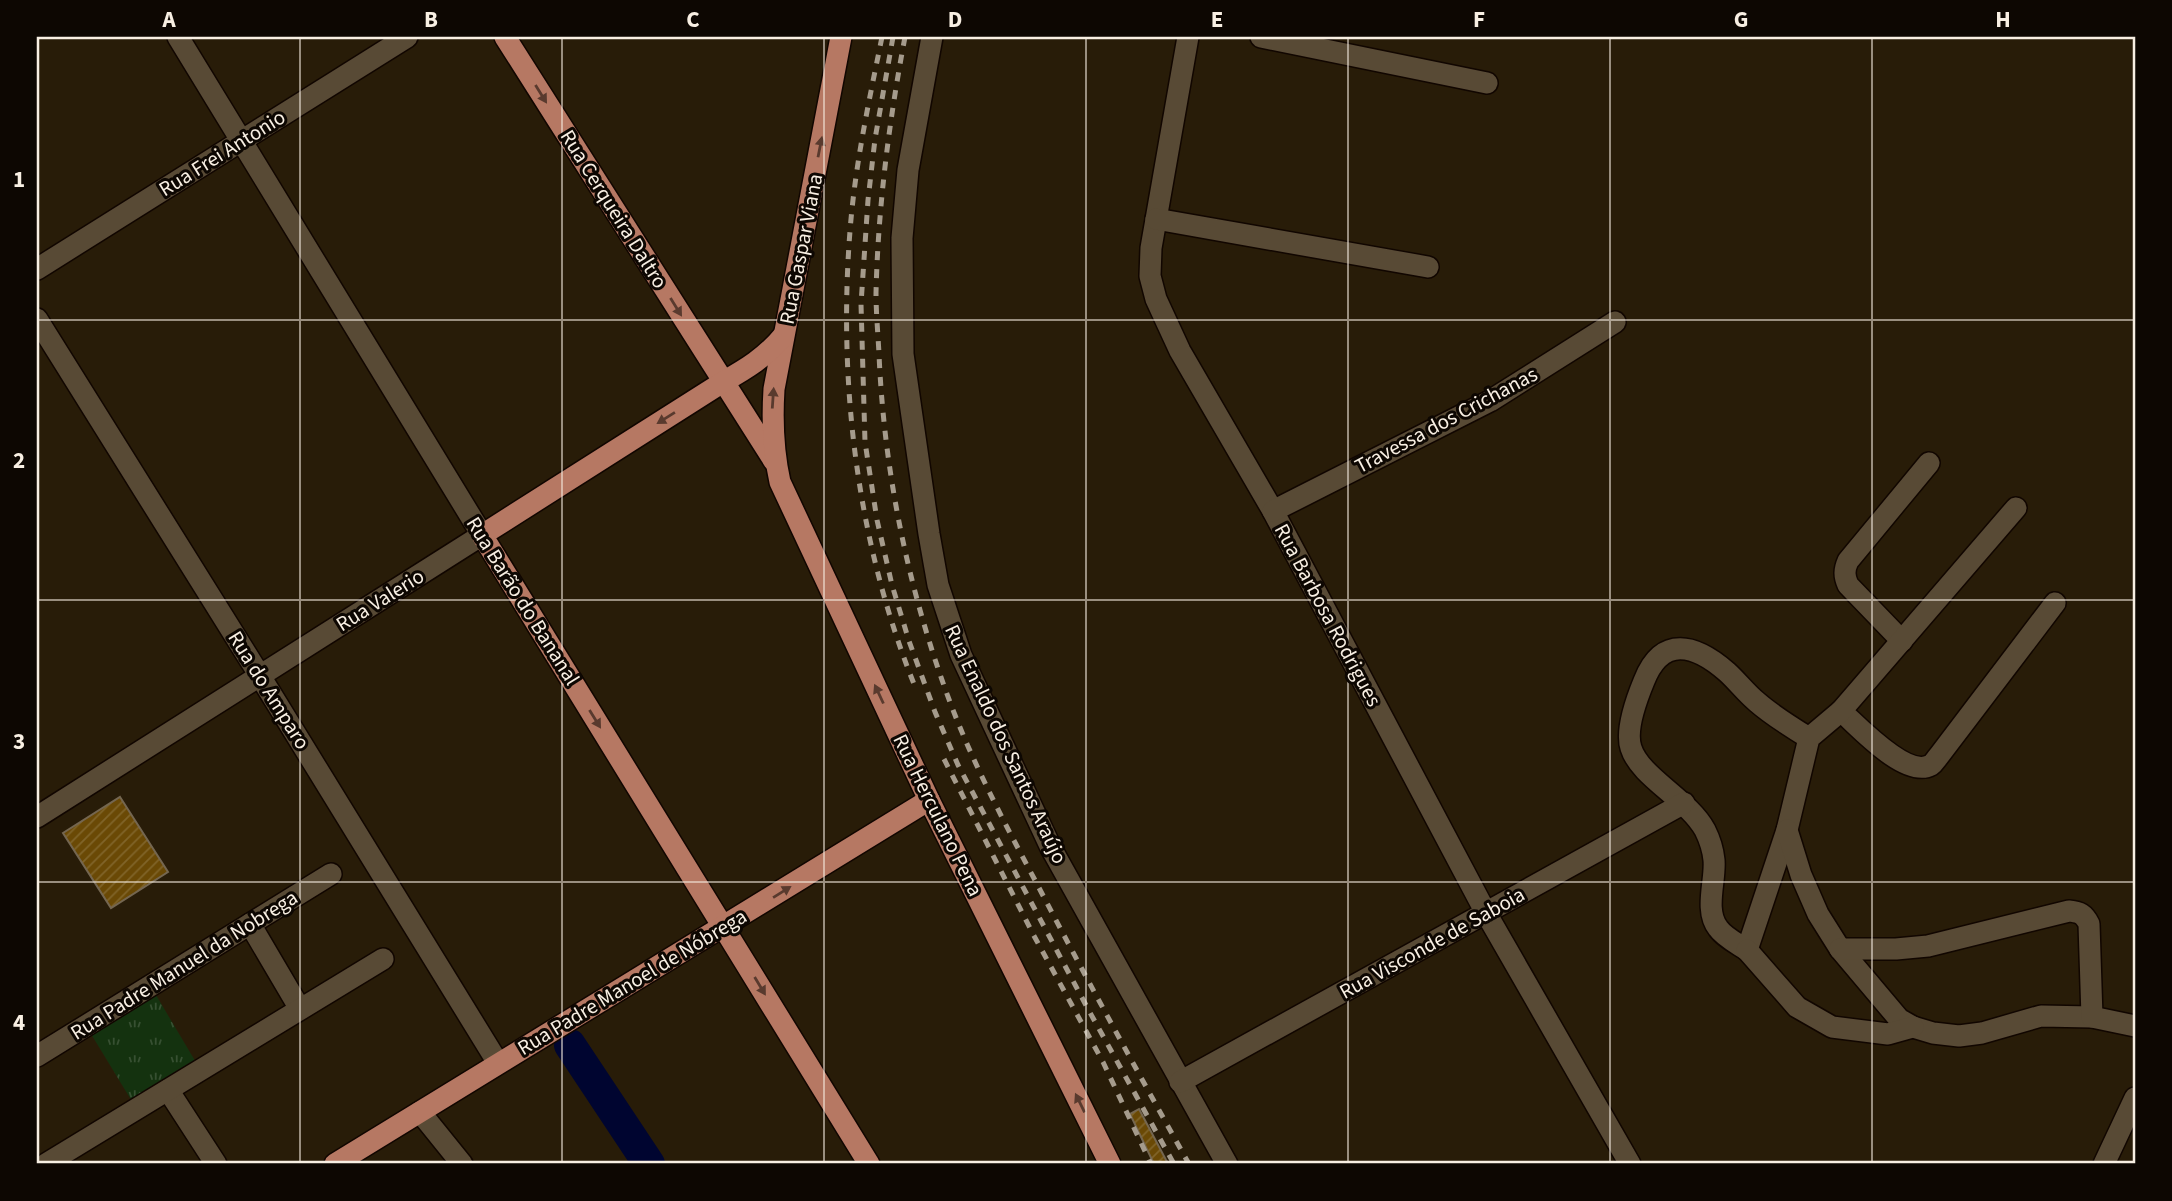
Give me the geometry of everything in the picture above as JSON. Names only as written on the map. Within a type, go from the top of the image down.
[{"type":"main road","name":"Rua Cerqueira Daltro","points":[[505,37],[775,462]]},
{"type":"main road","name":"Rua Gaspar Viana","points":[[775,462],[772,432],[774,389],[841,37]]},
{"type":"main road","points":[[723,382],[765,356],[784,335]]},
{"type":"main road","name":"Rua Valerio","points":[[482,535],[723,382]]},
{"type":"main road","name":"Rua Herculano Pena","points":[[775,462],[787,502],[929,800],[1110,1164]]},
{"type":"main road","name":"Rua Barão do Bananal","points":[[482,535],[869,1164]]},
{"type":"main road","name":"Rua Padre Manoel de Nóbrega","points":[[335,1164],[929,800]]},
{"type":"street","name":"Rua Barão do Bananal","points":[[178,37],[482,535]]},
{"type":"street","name":"Rua Frei Antonio","points":[[37,269],[407,37]]},
{"type":"street","name":"Rua Enaldo dos Santos Araújo","points":[[932,37],[908,170],[902,238],[903,354],[938,585],[961,655],[1051,848],[1227,1164]]},
{"type":"street","name":"Rua Barbosa Rodrigues","points":[[1188,37],[1151,248],[1150,275],[1156,299],[1180,351],[1273,511],[1486,913],[1630,1164]]},
{"type":"street","points":[[1261,37],[1488,83]]},
{"type":"street","points":[[1156,219],[1428,267]]},
{"type":"street","name":"Rua do Amparo","points":[[37,319],[498,1063]]},
{"type":"street","name":"Travessa dos Crichanas","points":[[1273,511],[1490,401],[1615,322]]},
{"type":"street","points":[[1902,641],[1848,584],[1844,569],[1929,463]]},
{"type":"street","points":[[1747,950],[1787,830],[1809,737],[1841,711],[2016,508]]},
{"type":"street","name":"Rua Valerio","points":[[37,817],[482,535]]},
{"type":"street","points":[[1841,711],[1903,763],[1917,767],[1930,765],[2055,603]]},
{"type":"street","points":[[1809,737],[1779,720],[1754,700],[1725,670],[1700,653],[1680,648],[1666,650],[1650,665],[1637,696],[1629,733],[1637,760],[1684,803],[1708,835],[1714,860],[1712,908],[1718,929],[1747,950],[1797,1007],[1832,1027],[1888,1034],[1913,1027]]},
{"type":"street","name":"Rua Visconde de Saboia","points":[[1180,1082],[1684,803]]},
{"type":"street","points":[[1787,830],[1801,875],[1818,914],[1840,949],[1899,1019],[1913,1027],[1959,1036],[1982,1033],[2041,1017],[2092,1017],[2135,1026]]},
{"type":"street","name":"Rua Padre Manuel da Nobrega","points":[[37,1056],[331,874]]},
{"type":"street","points":[[1840,949],[1928,946],[2069,911],[2079,912],[2089,924],[2092,1017]]},
{"type":"street","points":[[250,924],[300,1009]]},
{"type":"street","points":[[46,1164],[383,959]]},
{"type":"street","points":[[168,1090],[216,1164]]},
{"type":"street","points":[[2104,1164],[2135,1098]]},
{"type":"street","points":[[420,1112],[462,1164]]},
{"type":"green space","points":[[153,990],[197,1064],[133,1103],[88,1029]]},
{"type":"building","points":[[120,797],[168,872],[111,908],[63,833]]},
{"type":"building","points":[[1139,1109],[1169,1164],[1154,1164],[1130,1114]]},
{"type":"waterway","points":[[570,1045],[649,1164]]},
{"type":"railway","points":[[882,37],[852,206],[847,346],[856,461],[866,518],[878,575],[914,684]]},
{"type":"railway","points":[[893,37],[875,139],[861,304],[865,442],[877,520],[892,585],[935,712],[958,765],[1174,1164]]},
{"type":"railway","points":[[905,37],[885,165],[876,293],[886,441],[909,569],[947,694],[977,767],[1074,954],[1189,1164]]},
{"type":"railway","points":[[944,759],[1033,934],[1103,1062],[1151,1164]]}]
